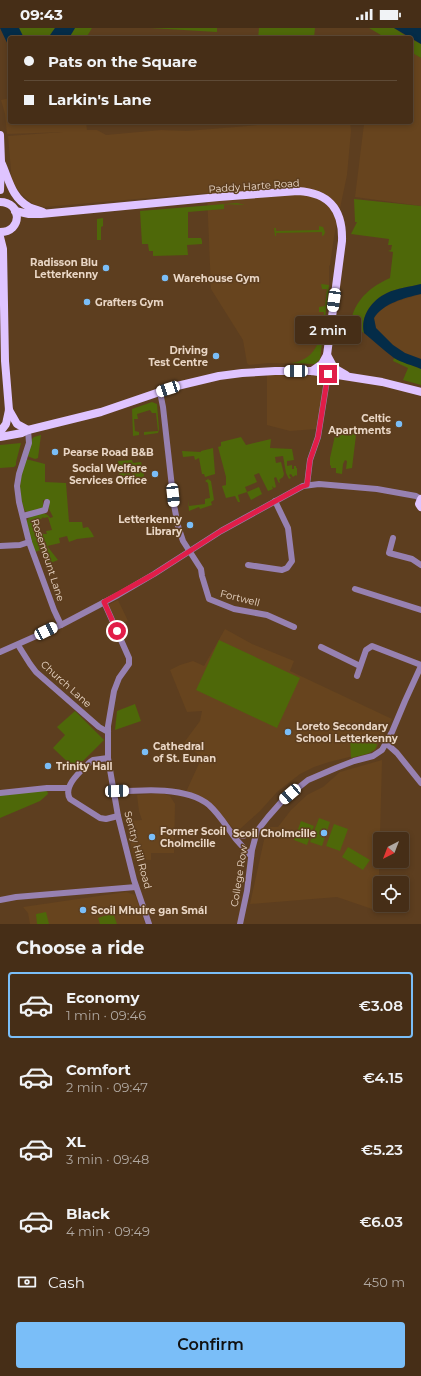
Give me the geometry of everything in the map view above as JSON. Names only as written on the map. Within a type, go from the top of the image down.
[{"type":"main road","points":[[0,135],[0,188],[4,203],[15,210],[17,218],[15,225],[9,231],[0,232]]},
{"type":"main road","points":[[1,162],[10,187],[17,197],[28,206],[46,214]]},
{"type":"main road","name":"Paddy Harte Road","points":[[15,210],[29,214],[46,214],[298,192],[309,192],[320,196],[333,206],[342,225],[342,241],[327,355]]},
{"type":"main road","points":[[0,237],[3,249],[5,361],[8,410],[6,424],[0,432]]},
{"type":"main road","points":[[312,371],[322,364],[327,355]]},
{"type":"main road","points":[[327,355],[334,368],[346,376]]},
{"type":"main road","points":[[0,437],[22,433],[28,430],[101,412],[177,386],[232,374],[275,371],[312,371],[382,382],[421,392]]},
{"type":"main road","points":[[8,410],[17,424],[28,430]]},
{"type":"main road","points":[[421,499],[419,504],[421,507]]},
{"type":"street","points":[[307,485],[310,460],[318,437],[328,374]]},
{"type":"street","points":[[160,392],[168,440],[175,515],[181,535],[190,551]]},
{"type":"street","name":"Rosemount Lane","points":[[28,430],[29,443],[19,474],[17,486],[22,516],[29,542],[51,603],[61,625]]},
{"type":"street","points":[[0,652],[61,625],[104,602],[154,574],[221,531],[275,500],[307,485],[319,484],[377,489],[416,496],[421,499]]},
{"type":"street","points":[[248,565],[282,570],[287,568],[292,561],[288,528],[275,500]]},
{"type":"street","points":[[22,516],[45,510],[47,502]]},
{"type":"street","points":[[393,538],[389,553],[412,559],[421,565]]},
{"type":"street","points":[[0,546],[20,545],[29,542]]},
{"type":"street","name":"Fortwell","points":[[190,551],[201,569],[209,599],[234,609],[267,615],[294,627]]},
{"type":"street","points":[[355,589],[421,610]]},
{"type":"street","name":"Sentry Hill Road","points":[[104,602],[129,658],[129,664],[119,678],[114,691],[108,732],[108,758],[118,816],[136,887],[149,924]]},
{"type":"street","name":"Church Lane","points":[[18,645],[30,664],[44,679],[99,727],[108,732]]},
{"type":"street","points":[[232,832],[243,836],[257,831],[283,800],[308,780],[336,768],[374,756],[387,744],[421,666],[372,646],[367,649],[357,676]]},
{"type":"street","points":[[321,647],[360,666]]},
{"type":"street","points":[[387,744],[397,753],[421,784]]},
{"type":"street","points":[[108,758],[93,760],[90,762],[68,788],[68,796],[70,799],[100,818],[106,819],[118,816]]},
{"type":"street","points":[[0,793],[47,788],[68,788]]},
{"type":"street","points":[[114,792],[154,790],[185,794],[198,798],[215,810],[251,856]]},
{"type":"street","name":"College Row","points":[[240,924],[247,891],[251,856],[257,831]]},
{"type":"street","points":[[0,900],[16,897],[136,887]]},
{"type":"shaded area","points":[[413,52],[421,58],[421,206],[355,197],[364,124],[413,124]]},
{"type":"shaded area","points":[[8,98],[8,124],[86,124],[87,130],[97,130],[106,135],[161,130],[187,131],[269,124],[350,124],[351,131],[347,175],[329,266],[329,286],[319,361],[315,364],[268,363],[249,365],[247,363],[243,340],[211,289],[207,193],[44,207],[33,204],[21,194],[12,182],[8,136],[63,132],[7,134],[5,114],[1,100]]},
{"type":"shaded area","points":[[421,294],[421,359],[405,353],[393,345],[376,328],[374,318],[383,308],[398,301]]},
{"type":"shaded area","points":[[280,374],[322,377],[325,380],[316,429],[290,431],[267,425],[267,375]]},
{"type":"shaded area","points":[[118,600],[128,621],[118,625],[108,605]]},
{"type":"shaded area","name":"Loreto Secondary School Letterkenny","points":[[225,629],[252,644],[294,661],[290,671],[392,719],[374,751],[329,762],[300,774],[277,792],[260,811],[240,829],[234,829],[215,808],[202,797],[186,792],[202,757],[183,744],[200,721],[202,711],[187,712],[170,670],[193,661],[204,666]]},
{"type":"shaded area","name":"Scoil Cholmcille","points":[[382,760],[380,832],[373,832],[373,868],[379,868],[379,876],[373,876],[373,909],[337,897],[250,904],[264,840],[270,827],[278,827],[291,810],[307,795],[323,787],[340,772]]},
{"type":"shaded area","name":"Former Scoil Cholmcille","points":[[162,793],[170,796],[175,804],[174,853],[151,853],[151,860],[134,859],[126,821],[142,820],[137,795]]},
{"type":"shaded area","name":"Scoil Mhuire gan Smál","points":[[126,892],[135,895],[145,924],[30,924],[28,913],[23,907]]},
{"type":"green space","points":[[19,28],[55,28],[49,36],[23,36]]},
{"type":"green space","points":[[75,28],[92,28],[87,36],[70,36]]},
{"type":"green space","points":[[150,28],[217,28],[217,32]]},
{"type":"green space","points":[[259,28],[315,28],[314,36],[258,36]]},
{"type":"green space","points":[[369,28],[394,28],[406,36],[383,36]]},
{"type":"green space","points":[[413,40],[421,44],[421,58],[413,53]]},
{"type":"green space","points":[[354,199],[421,206],[421,284],[391,291],[372,304],[368,309],[364,321],[364,333],[361,331],[349,333],[349,325],[354,310],[361,298],[366,293],[390,278],[393,252],[388,251],[391,250],[392,245],[388,245],[389,239],[351,234],[357,222],[355,222]]},
{"type":"green space","points":[[237,203],[245,205],[225,204]]},
{"type":"green space","points":[[224,204],[224,209],[188,212],[188,238],[201,238],[202,244],[187,245],[188,255],[153,256],[153,251],[149,251],[148,244],[142,244],[140,211]]},
{"type":"green space","points":[[103,218],[101,240],[97,240],[97,219]]},
{"type":"green space","points":[[319,226],[323,227],[325,232],[322,236],[322,232],[276,233],[275,236],[274,228],[276,228],[276,231],[319,230]]},
{"type":"green space","points":[[321,284],[329,285],[320,359],[315,364],[291,363],[308,357],[317,345],[322,329],[324,312],[319,312],[319,307],[325,306],[327,289],[322,289]]},
{"type":"green space","points":[[394,358],[421,369],[421,385],[403,380],[408,368],[393,361]]},
{"type":"green space","points":[[152,402],[157,404],[159,429],[158,433],[144,435],[144,432],[158,431],[156,413],[152,413],[150,410],[137,414],[138,419],[134,419],[135,431],[139,432],[139,435],[133,436],[132,409]]},
{"type":"green space","points":[[336,431],[356,435],[352,468],[346,469],[347,461],[345,460],[342,474],[336,473],[336,468],[331,468],[330,465],[330,458]]},
{"type":"green space","points":[[41,435],[38,458],[35,459],[27,456],[32,439]]},
{"type":"green space","points":[[241,437],[246,445],[271,439],[270,448],[292,449],[294,460],[287,461],[287,466],[292,465],[292,469],[294,469],[294,466],[296,466],[297,476],[296,475],[293,477],[291,474],[289,475],[291,478],[289,479],[286,473],[283,456],[275,457],[276,463],[281,462],[284,474],[279,480],[279,483],[276,477],[274,478],[276,487],[274,488],[272,486],[273,489],[268,491],[259,473],[254,475],[257,482],[245,487],[247,492],[238,495],[240,502],[238,502],[235,496],[226,498],[222,486],[226,485],[226,477],[218,447],[221,446],[221,442]]},
{"type":"green space","points":[[21,443],[16,465],[14,467],[0,468],[0,445]]},
{"type":"green space","points":[[213,448],[215,474],[205,477],[204,474],[202,474],[199,458],[195,460],[194,456],[183,457],[182,451],[201,452]]},
{"type":"green space","points":[[26,459],[45,464],[45,482],[66,483],[69,522],[82,522],[83,528],[88,527],[94,537],[77,539],[69,542],[67,536],[59,538],[60,543],[47,546],[58,560],[48,564],[47,562],[45,563],[44,560],[46,559],[44,558],[44,553],[42,553],[41,550],[35,552],[26,522],[30,516],[38,514],[46,514],[50,518],[53,517],[49,509],[49,500],[43,500],[43,508],[27,512],[25,511],[22,504],[20,485]],"holes":[[[48,517],[52,530],[46,531],[47,534],[40,534],[36,531],[35,520]]]},
{"type":"green space","points":[[132,460],[133,463],[141,462],[142,466],[132,468],[131,465],[126,465],[127,470],[130,470],[130,477],[126,478],[131,479],[131,482],[130,484],[120,485],[118,461]]},
{"type":"green space","points":[[136,469],[140,469],[144,475],[140,481],[136,481],[132,477],[132,473]]},
{"type":"green space","points":[[208,479],[211,481],[214,500],[211,502],[212,505],[200,509],[199,507],[189,511],[188,499],[189,506],[205,504],[205,499],[210,498],[208,483],[205,481]]},
{"type":"green space","points":[[259,487],[262,494],[251,500],[247,492]]},
{"type":"green space","points":[[219,640],[300,678],[277,728],[196,690]]},
{"type":"green space","points":[[135,704],[141,721],[115,730],[117,711]]},
{"type":"green space","points":[[75,711],[104,740],[75,769],[53,748],[65,735],[57,727]]},
{"type":"green space","points":[[350,738],[377,744],[371,752],[351,758]]},
{"type":"green space","points":[[47,790],[48,794],[40,801],[0,818],[0,795]]},
{"type":"green space","points":[[319,818],[330,822],[322,846],[310,842]]},
{"type":"green space","points":[[301,821],[314,826],[307,845],[294,840]]},
{"type":"green space","points":[[334,824],[348,829],[340,851],[326,846]]},
{"type":"green space","points":[[348,847],[370,860],[363,870],[342,857]]},
{"type":"green space","points":[[46,912],[49,924],[37,924],[36,914]]},
{"type":"green space","points":[[113,913],[117,924],[100,924],[98,918]]},
{"type":"water","points":[[0,28],[19,28],[23,36],[8,36],[8,45]]},
{"type":"water","points":[[55,28],[75,28],[70,36],[49,36]]},
{"type":"water","points":[[394,28],[421,28],[421,44],[413,39],[413,36],[408,36]]},
{"type":"water","points":[[421,284],[421,294],[401,299],[383,308],[374,318],[376,328],[393,345],[405,353],[421,359],[421,369],[394,358],[364,333],[363,327],[368,309],[382,296],[395,290]]},
{"type":"place","name":"Radisson Blu Letterkenny","points":[[106,268]]},
{"type":"place","name":"Warehouse Gym","points":[[165,278]]},
{"type":"place","name":"Grafters Gym","points":[[87,302]]},
{"type":"place","name":"Driving Test Centre","points":[[216,356]]},
{"type":"place","name":"Celtic Apartments","points":[[399,424]]},
{"type":"place","name":"Pearse Road B&B","points":[[55,452]]},
{"type":"place","name":"Social Welfare Services Office","points":[[155,474]]},
{"type":"place","name":"Letterkenny Library","points":[[190,525]]},
{"type":"place","name":"Loreto Secondary School Letterkenny","points":[[288,732]]},
{"type":"place","name":"Cathedral of St. Eunan","points":[[145,752]]},
{"type":"place","name":"Trinity Hall","points":[[48,766]]},
{"type":"place","name":"Scoil Cholmcille","points":[[324,833]]},
{"type":"place","name":"Former Scoil Cholmcille","points":[[152,837]]},
{"type":"place","name":"Scoil Mhuire gan Smál","points":[[83,910]]},
{"type":"route","points":[[117,631],[104,602],[154,574],[242,518],[307,485],[310,460],[318,437],[328,374]]}]
